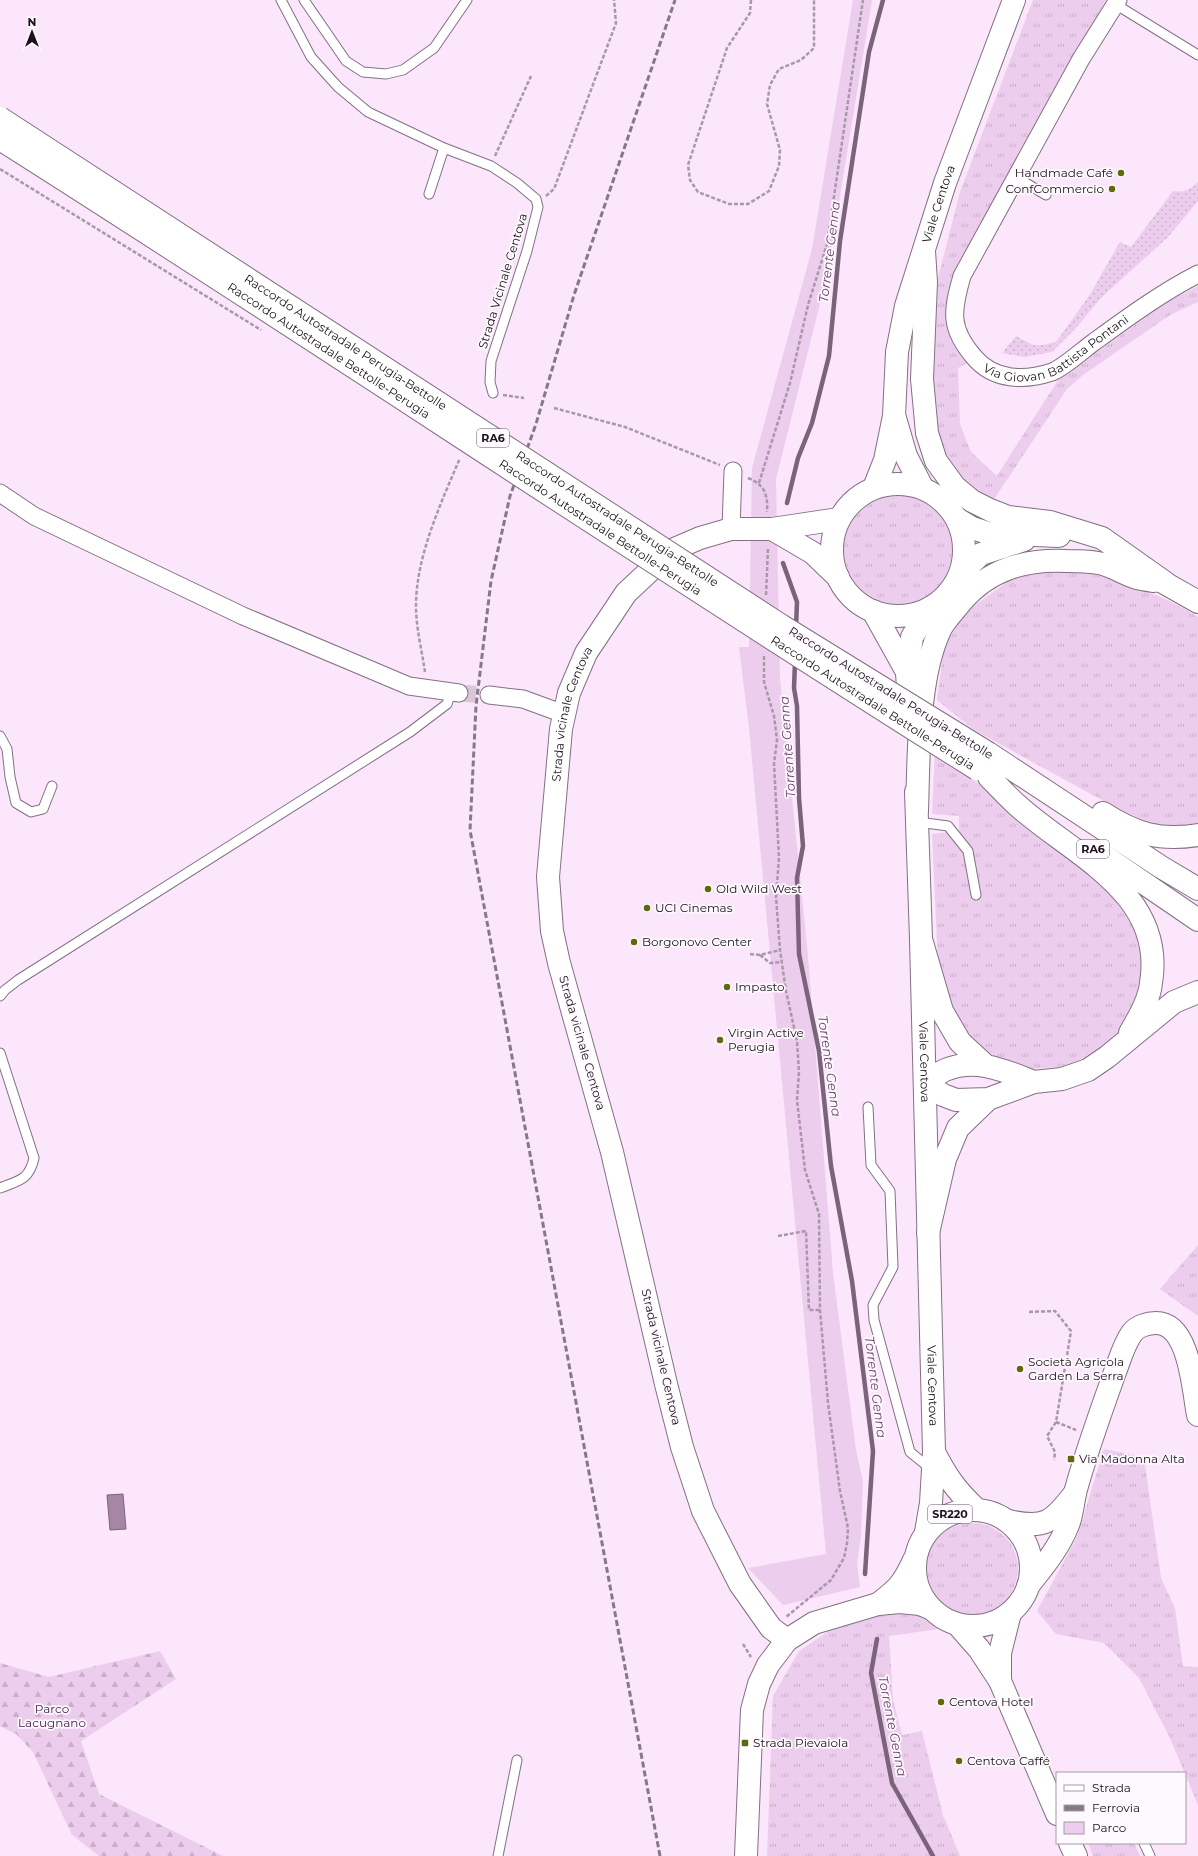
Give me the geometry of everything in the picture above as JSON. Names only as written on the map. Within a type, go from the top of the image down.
[{"type":"main road","name":"Viale Centova","points":[[894,416],[897,352],[906,306],[945,183],[1014,0]]},
{"type":"main road","name":"Raccordo Autostradale Perugia-Bettolle","points":[[0,118],[782,626],[985,766],[1198,889]]},
{"type":"main road","name":"Raccordo Autostradale Bettolle-Perugia","points":[[0,138],[129,220],[781,646],[985,766],[1198,920]]},
{"type":"main road","points":[[924,251],[926,282],[922,379],[927,433],[936,461],[955,487],[972,501],[990,510],[1008,516],[1050,522],[1102,538],[1167,584]]},
{"type":"main road","points":[[894,416],[906,456],[922,487]]},
{"type":"main road","points":[[874,488],[885,460],[894,416]]},
{"type":"main road","points":[[1040,536],[1013,542],[981,554],[961,573],[953,587],[943,599],[930,608],[911,615],[892,616],[874,611],[859,603],[846,592],[838,577],[832,558],[833,538],[839,519],[848,506],[860,495],[874,488],[890,484],[901,484],[922,487],[936,495],[957,518],[972,528],[988,533],[1057,536],[1080,540],[1167,584],[1198,602]]},
{"type":"main road","points":[[957,518],[964,536],[965,555],[961,573]]},
{"type":"main road","name":"Strada vicinale Centova","points":[[779,1634],[740,1584],[723,1553],[703,1511],[682,1447],[612,1152],[552,931],[548,877],[560,729],[569,693],[586,653],[626,593],[672,550],[700,538],[731,529],[769,530],[839,519]]},
{"type":"main road","points":[[769,530],[813,553],[838,577]]},
{"type":"main road","points":[[918,816],[919,754],[925,681],[932,652],[942,628],[972,590],[989,577],[1013,565],[1033,562],[1067,561],[1102,564],[1136,578],[1167,584]]},
{"type":"main road","points":[[907,672],[912,637],[930,608]]},
{"type":"main road","points":[[874,611],[907,672]]},
{"type":"main road","name":"Viale Centova","points":[[907,672],[918,816],[934,1462],[931,1503],[926,1532]]},
{"type":"main road","points":[[985,766],[1028,768],[1119,824],[1152,836],[1178,838],[1198,835]]},
{"type":"main road","points":[[985,766],[1017,805],[1091,861],[1115,882],[1139,913],[1148,934],[1154,960],[1151,984],[1143,1010],[1126,1041]]},
{"type":"main road","points":[[921,939],[942,1011],[960,1042],[985,1064],[1034,1082]]},
{"type":"main road","points":[[985,1064],[960,1065],[944,1070],[925,1084],[943,1095],[956,1100],[988,1099],[1034,1082],[1062,1079],[1088,1070],[1107,1058],[1174,1002],[1198,992]]},
{"type":"main road","points":[[928,1233],[945,1159],[958,1128],[988,1099]]},
{"type":"main road","name":"SR220","points":[[1028,1586],[1051,1557],[1068,1525],[1076,1492],[1107,1395],[1132,1332],[1147,1323],[1162,1323],[1171,1328],[1181,1339],[1187,1355],[1198,1415]]},
{"type":"main road","name":"Viale Centova","points":[[934,1462],[946,1474],[958,1492],[976,1509]]},
{"type":"main road","name":"SR220","points":[[878,1604],[898,1588],[906,1578],[914,1560],[918,1545],[926,1532],[938,1520],[954,1512],[976,1509],[990,1512],[1008,1521],[1025,1524],[1040,1524],[1059,1513],[1076,1492]]},
{"type":"main road","name":"SR220","points":[[914,1560],[915,1577],[920,1593],[930,1608],[942,1618],[958,1625],[973,1626],[991,1623],[1010,1613],[1023,1598],[1031,1574],[1028,1550],[1016,1529],[1008,1521]]},
{"type":"main road","name":"SR220","points":[[746,1856],[752,1710],[759,1684],[768,1665],[779,1634],[878,1604],[900,1602],[920,1604],[930,1608]]},
{"type":"main road","points":[[1000,1682],[1000,1652],[1010,1613]]},
{"type":"main road","points":[[958,1625],[979,1649],[1000,1682],[1051,1790],[1056,1810]]},
{"type":"main road","points":[[1070,1844],[1076,1856]]},
{"type":"street","name":"Via Giovan Battista Pontani","points":[[1116,2],[1080,59],[962,276],[956,298],[955,321],[961,342],[978,362],[992,372],[1011,377],[1025,378],[1054,371],[1149,303],[1198,274]]},
{"type":"street","points":[[731,529],[733,471]]},
{"type":"street","points":[[0,493],[34,516],[243,616],[409,686],[455,692]]},
{"type":"street","points":[[489,695],[523,699],[564,714]]},
{"type":"lane","name":"Strada Vicinale Centova","points":[[281,0],[310,57],[338,86],[368,112],[444,148],[491,166],[517,183],[536,199],[538,207],[527,251],[491,361],[490,382],[493,393]]},
{"type":"lane","points":[[304,0],[346,61],[363,72],[386,74],[403,70],[434,48],[467,0]]},
{"type":"lane","points":[[1116,2],[1198,55]]},
{"type":"lane","points":[[429,194],[444,148]]},
{"type":"lane","points":[[1016,177],[1046,195]]},
{"type":"lane","points":[[0,996],[18,980],[410,732],[447,704],[455,692]]},
{"type":"lane","points":[[0,736],[7,749],[10,777],[16,803],[31,812],[43,809],[52,786]]},
{"type":"lane","points":[[918,816],[948,826],[968,851],[976,895]]},
{"type":"lane","points":[[0,1053],[34,1158],[31,1170],[24,1179],[0,1188]]},
{"type":"lane","points":[[868,1106],[871,1165],[890,1191],[893,1267],[873,1305],[874,1320],[910,1452],[934,1462]]},
{"type":"lane","points":[[498,1856],[517,1760]]},
{"type":"lane","points":[[1144,1844],[1150,1856]]},
{"type":"path","points":[[536,199],[549,195],[554,189],[616,23],[614,0]]},
{"type":"path","points":[[751,0],[750,13],[727,48],[688,165],[690,180],[698,192],[729,204],[748,204],[769,191],[779,166],[780,150],[767,104],[770,84],[779,69],[801,60],[814,48],[814,0]]},
{"type":"path","points":[[766,601],[769,530],[767,498],[759,483],[790,383],[808,305],[827,244],[863,0]]},
{"type":"path","points":[[491,166],[531,76]]},
{"type":"path","points":[[0,169],[265,333]]},
{"type":"path","points":[[493,393],[524,398]]},
{"type":"path","points":[[554,408],[625,427],[733,471]]},
{"type":"path","points":[[428,689],[416,606],[421,562],[443,499],[462,455]]},
{"type":"path","points":[[764,649],[764,682],[774,716],[777,740],[774,764],[779,858],[776,898],[781,962],[797,1041],[799,1072],[798,1100],[805,1170],[819,1214],[820,1310],[828,1403],[840,1491],[848,1528],[844,1558],[831,1580],[779,1634]]},
{"type":"path","points":[[750,954],[760,955],[780,950]]},
{"type":"path","points":[[760,955],[770,963],[781,962]]},
{"type":"path","points":[[778,1236],[806,1231],[809,1310],[820,1310]]},
{"type":"path","points":[[1029,1312],[1055,1311],[1071,1331],[1056,1422],[1047,1436],[1055,1452],[1054,1460]]},
{"type":"green space","points":[[853,0],[872,0],[827,276],[776,479],[780,678],[808,956],[833,1273],[856,1450],[863,1482],[861,1536],[857,1564],[860,1587],[783,1605],[748,1568],[826,1554],[749,728],[739,647],[749,647],[752,468],[812,249]]},
{"type":"green space","points":[[1033,0],[1106,0],[955,271],[951,284],[946,308],[949,330],[960,351],[969,362],[958,368],[960,424],[971,452],[997,476],[1058,380],[1167,302],[1198,286],[1198,302],[1170,315],[1083,375],[1067,389],[993,501],[965,483],[950,462],[938,435],[930,380],[938,278],[960,192]]},
{"type":"green space","points":[[1198,182],[1198,201],[1168,237],[1102,297],[1076,328],[1052,352],[1024,357],[1002,353],[1016,336],[1033,345],[1043,345],[1056,342],[1089,296],[1120,242],[1131,247],[1173,191],[1180,192],[1187,190]]},
{"type":"green space","points":[[898,496],[919,500],[936,512],[948,529],[952,550],[948,571],[936,588],[919,600],[898,604],[877,600],[860,588],[848,571],[844,550],[848,529],[860,512],[877,500]]},
{"type":"green space","points":[[1070,568],[1152,593],[1198,617],[1198,823],[1183,829],[1144,823],[974,730],[937,700],[944,647],[965,613],[1012,578]]},
{"type":"green space","points":[[935,752],[1092,867],[1134,916],[1144,957],[1141,1003],[1111,1043],[1069,1066],[1020,1070],[984,1050],[956,1023],[938,966],[932,834],[959,831],[959,816],[932,814]]},
{"type":"green space","points":[[1198,1245],[1198,1316],[1160,1289]]},
{"type":"green space","points":[[1104,1449],[1144,1457],[1161,1578],[1175,1608],[1183,1666],[1198,1667],[1198,1805],[1186,1776],[1186,1772],[1184,1772],[1170,1738],[1139,1678],[1104,1643],[1056,1634],[1037,1611],[1077,1537]]},
{"type":"green space","points":[[972,1523],[989,1527],[1004,1537],[1014,1552],[1018,1569],[1014,1586],[1004,1601],[989,1611],[972,1615],[955,1611],[940,1601],[930,1586],[926,1569],[930,1552],[940,1537],[955,1527]]},
{"type":"green space","points":[[888,1608],[915,1613],[939,1629],[889,1636],[893,1700],[902,1735],[922,1731],[943,1815],[960,1856],[767,1856],[773,1696],[799,1651],[841,1623]]},
{"type":"green space","name":"Parco Lacugnano","points":[[160,1651],[176,1679],[81,1741],[99,1794],[223,1856],[99,1856],[72,1835],[33,1752],[16,1734],[0,1726],[0,1663],[49,1677]]},
{"type":"green space","points":[[1088,1844],[1134,1844],[1140,1856],[1093,1856]]},
{"type":"shaded area","points":[[123,1494],[126,1529],[110,1530],[107,1495]]},
{"type":"waterway","name":"Torrente Genna","points":[[787,503],[798,458],[812,423],[829,356],[840,241],[869,52],[883,0]]},
{"type":"waterway","name":"Torrente Genna","points":[[783,563],[797,602],[796,627]]},
{"type":"waterway","name":"Torrente Genna","points":[[795,662],[794,688],[797,706],[799,798],[803,846],[797,878],[799,954],[819,1051],[831,1166],[852,1281],[873,1451],[865,1574]]},
{"type":"waterway","name":"Torrente Genna","points":[[877,1639],[871,1673],[892,1783],[933,1856]]},
{"type":"tunnel","points":[[459,693],[489,695]]},
{"type":"railway","points":[[660,1856],[470,830],[476,706],[491,581],[510,496],[536,424],[574,295],[675,0]]},
{"type":"place","name":"Handmade Café","points":[[1121,173]]},
{"type":"place","name":"ConfCommercio","points":[[1112,189]]},
{"type":"place","name":"Old Wild West","points":[[708,889]]},
{"type":"place","name":"UCI Cinemas","points":[[647,908]]},
{"type":"place","name":"Borgonovo Center","points":[[634,942]]},
{"type":"place","name":"Impasto","points":[[727,987]]},
{"type":"place","name":"Virgin Active Perugia","points":[[720,1040]]},
{"type":"place","name":"Società Agricola Garden La Serra","points":[[1020,1369]]},
{"type":"place","name":"Via Madonna Alta","points":[[1071,1459]]},
{"type":"place","name":"Centova Hotel","points":[[941,1702]]},
{"type":"place","name":"Strada Pievaiola","points":[[745,1743]]},
{"type":"place","name":"Centova Caffé","points":[[959,1761]]}]
